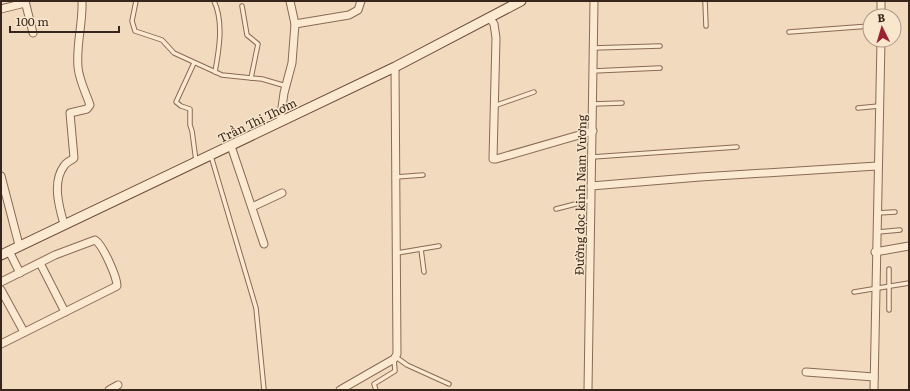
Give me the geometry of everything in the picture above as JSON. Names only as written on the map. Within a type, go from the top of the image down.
[{"type":"street","points":[[64,224],[58,200],[58,188],[59,177],[63,168],[74,158],[70,113],[87,109],[90,105],[78,68],[78,48],[83,14],[82,1]]},
{"type":"street","points":[[280,122],[286,86],[292,63],[295,24],[290,1]]},
{"type":"street","points":[[295,24],[349,15],[358,10],[361,1]]},
{"type":"street","name":"Trần Thị Thơm","points":[[7,253],[19,245],[211,156],[395,67],[522,1]]},
{"type":"street","name":"Đường dọc kinh Nam Vương","points":[[588,390],[594,1]]},
{"type":"street","points":[[1,9],[25,2],[33,33]]},
{"type":"street","points":[[490,17],[494,24],[496,38],[492,156],[494,160],[593,131]]},
{"type":"street","points":[[874,390],[874,289],[881,48]]},
{"type":"street","points":[[340,390],[395,358],[398,345],[395,67]]},
{"type":"street","points":[[231,146],[264,244]]},
{"type":"street","points":[[591,186],[700,177],[877,166]]},
{"type":"street","points":[[1,176],[19,245]]},
{"type":"street","points":[[252,207],[282,193]]},
{"type":"street","points":[[1,282],[19,271],[89,241],[95,240],[98,242],[103,251],[117,286],[1,344]]},
{"type":"street","points":[[875,252],[909,246]]},
{"type":"street","points":[[7,253],[19,271]]},
{"type":"street","points":[[40,263],[65,312]]},
{"type":"street","points":[[1,290],[24,332]]},
{"type":"street","points":[[806,372],[874,378]]},
{"type":"street","points":[[109,390],[118,386]]},
{"type":"lane","points":[[136,1],[132,21],[135,31],[162,40],[174,53],[215,72],[229,77],[251,78],[277,82],[286,86]]},
{"type":"lane","points":[[214,1],[219,31],[219,51],[215,72]]},
{"type":"lane","points":[[705,1],[706,26]]},
{"type":"lane","points":[[242,6],[247,35],[258,44],[251,78]]},
{"type":"lane","points":[[789,32],[862,27]]},
{"type":"lane","points":[[593,48],[660,46]]},
{"type":"lane","points":[[194,63],[176,102],[181,106],[190,109],[190,125],[196,162]]},
{"type":"lane","points":[[593,71],[660,68]]},
{"type":"lane","points":[[493,106],[534,92]]},
{"type":"lane","points":[[593,104],[622,103]]},
{"type":"lane","points":[[858,108],[879,106]]},
{"type":"lane","points":[[592,157],[737,147]]},
{"type":"lane","points":[[211,156],[256,308],[264,390]]},
{"type":"lane","points":[[396,177],[423,175]]},
{"type":"lane","points":[[556,209],[591,200]]},
{"type":"lane","points":[[877,213],[895,212]]},
{"type":"lane","points":[[876,232],[900,230]]},
{"type":"lane","points":[[397,253],[439,246]]},
{"type":"lane","points":[[421,249],[424,272]]},
{"type":"lane","points":[[889,269],[889,310]]},
{"type":"lane","points":[[854,292],[909,283]]},
{"type":"lane","points":[[395,358],[449,384]]},
{"type":"lane","points":[[376,390],[374,384],[395,371],[395,358]]}]
